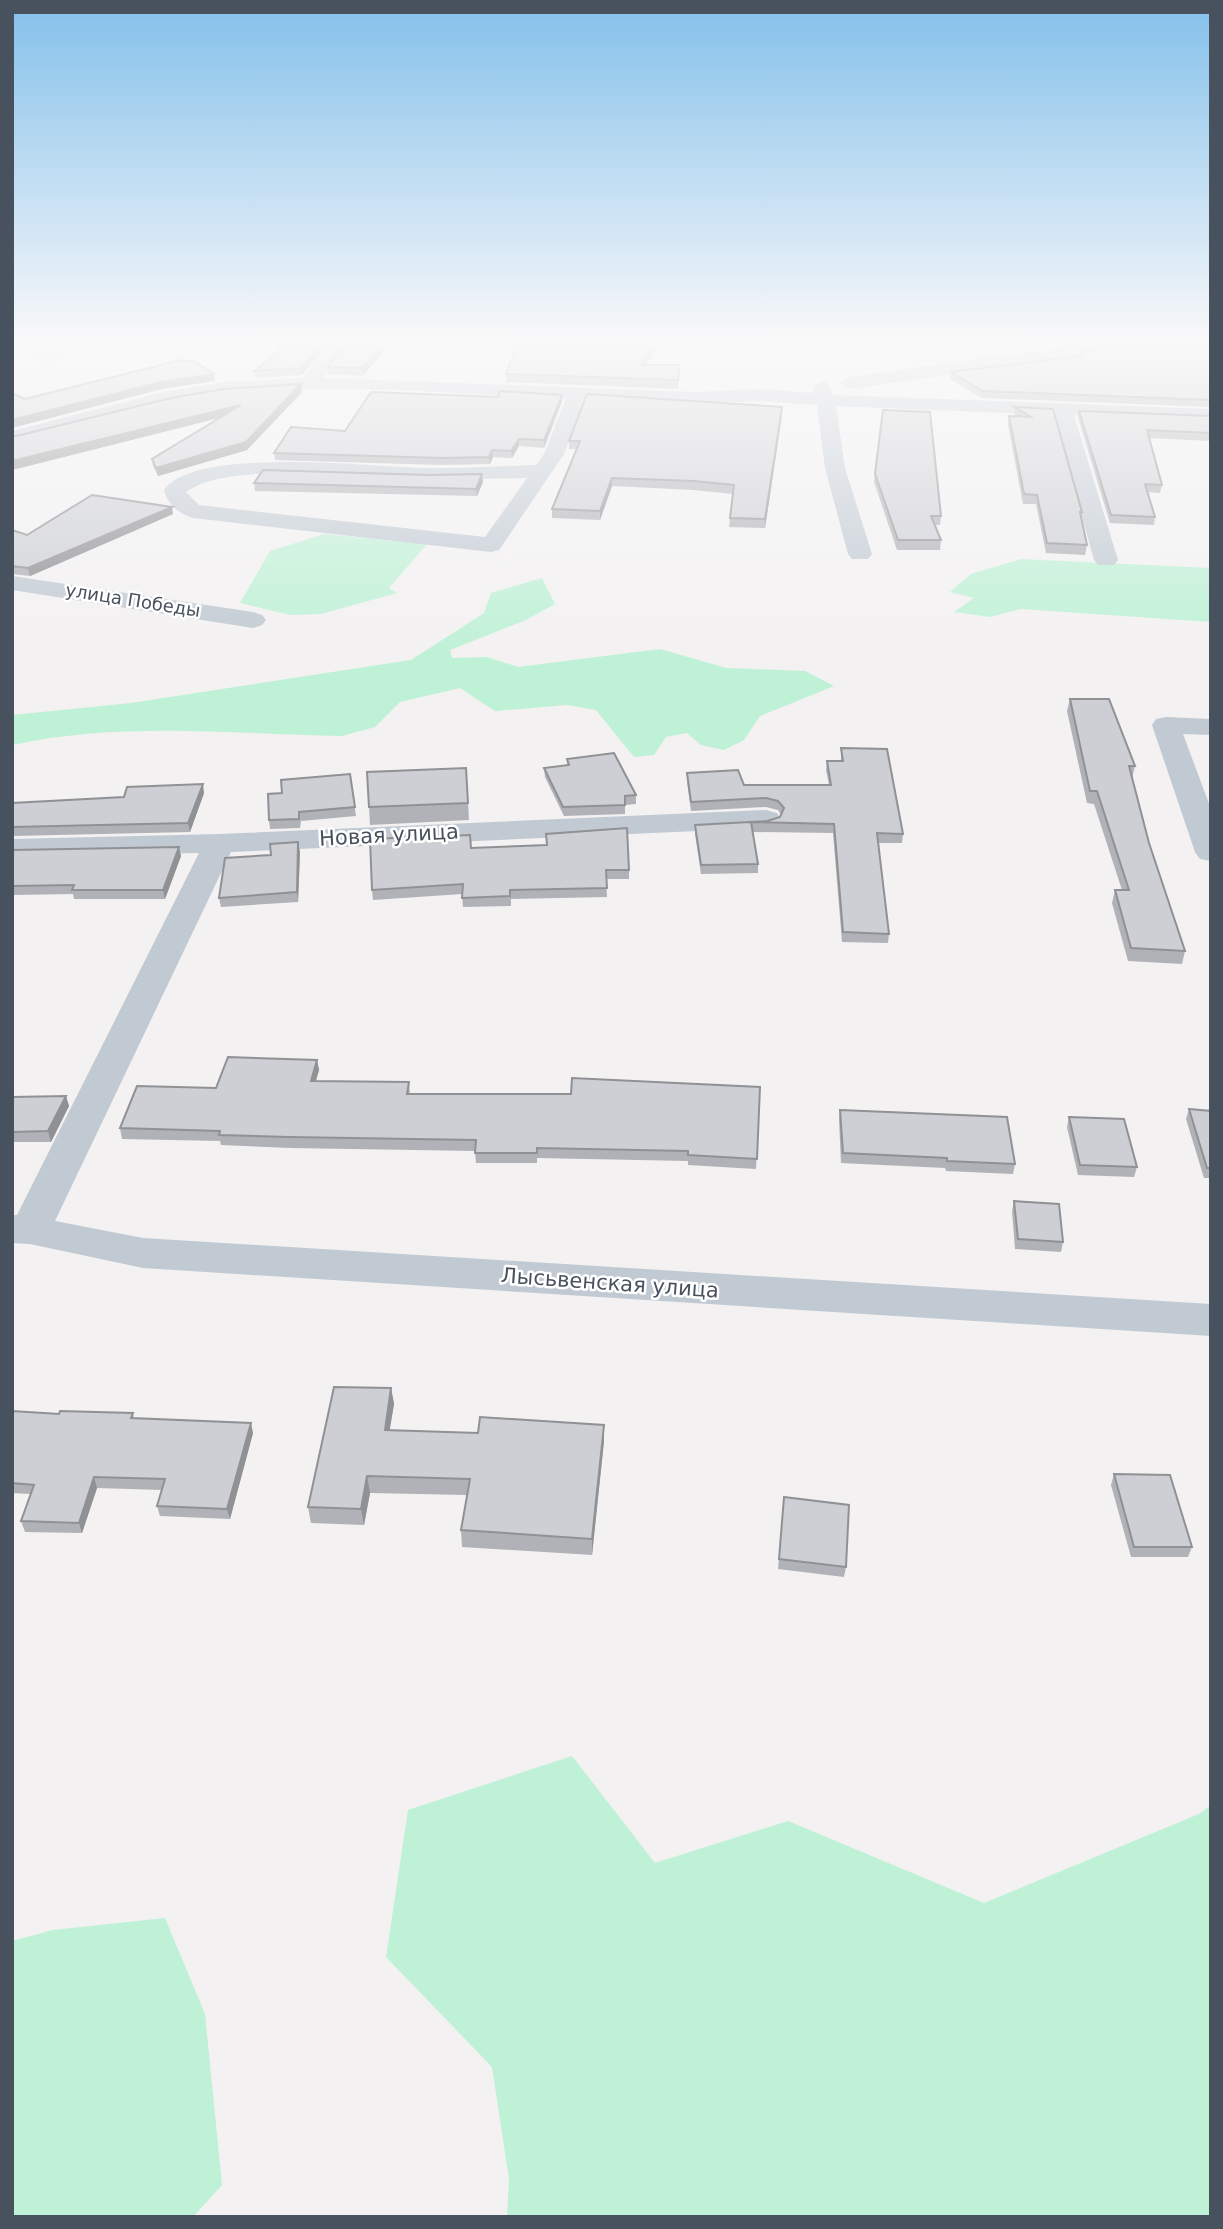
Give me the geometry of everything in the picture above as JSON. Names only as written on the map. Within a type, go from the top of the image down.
[{"type":"street","points":[[540,471],[429,474],[256,468],[228,470],[182,485],[175,490],[177,498],[193,511],[491,545],[556,449]]},
{"type":"street","points":[[832,449],[860,554]]},
{"type":"street","points":[[1074,449],[1106,560]]},
{"type":"street","name":"улица Победы","points":[[12,583],[253,620]]},
{"type":"street","points":[[1211,727],[1166,725],[1211,852]]},
{"type":"street","name":"Новая улица","points":[[12,848],[220,843],[766,819]]},
{"type":"street","points":[[21,1230],[220,843]]},
{"type":"street","name":"Лысьвенская улица","points":[[21,1230],[143,1254],[1211,1320]]},
{"type":"green space","points":[[324,534],[427,544],[389,588],[397,593],[321,614],[290,615],[240,603],[270,551]]},
{"type":"green space","points":[[1021,559],[1211,568],[1211,622],[1021,609],[990,617],[954,612],[974,598],[950,592],[971,574]]},
{"type":"green space","points":[[542,578],[555,604],[526,620],[450,650],[452,658],[487,657],[518,667],[660,649],[726,668],[805,671],[834,686],[760,716],[744,740],[724,750],[701,745],[687,733],[666,737],[654,755],[634,757],[596,710],[567,705],[495,711],[460,688],[400,702],[375,727],[342,736],[135,731],[94,733],[12,745],[12,715],[131,703],[411,660],[484,613],[491,593]]},
{"type":"green space","points":[[572,1756],[655,1863],[788,1821],[984,1903],[1199,1814],[1211,1805],[1211,2217],[507,2217],[509,2179],[492,2067],[386,1957],[408,1810]]},
{"type":"green space","points":[[165,1918],[205,2014],[222,2185],[193,2217],[12,2217],[12,1941],[53,1930]]},
{"type":"building","points":[[12,449],[61,449],[12,461]]},
{"type":"building","points":[[168,449],[222,449],[156,468],[152,459]]},
{"type":"building","points":[[277,449],[512,449],[492,450],[489,457],[442,458],[274,453]]},
{"type":"building","points":[[577,449],[776,449],[765,519],[730,518],[734,485],[694,481],[612,478],[600,511],[552,509]]},
{"type":"building","points":[[878,449],[934,449],[941,516],[931,516],[941,540],[898,540],[875,474]]},
{"type":"building","points":[[1015,449],[1064,449],[1082,512],[1087,545],[1047,543],[1037,495],[1024,494]]},
{"type":"building","points":[[1091,449],[1152,449],[1162,485],[1145,484],[1155,517],[1111,515]]},
{"type":"building","points":[[263,470],[482,474],[476,489],[254,483]]},
{"type":"building","points":[[92,495],[172,507],[28,568],[12,566],[12,530],[27,535]]},
{"type":"building","points":[[1070,699],[1109,699],[1135,766],[1129,766],[1149,843],[1185,951],[1131,948],[1115,890],[1129,890],[1097,791],[1090,791]]},
{"type":"building","points":[[841,748],[887,749],[903,834],[877,833],[889,934],[843,932],[834,824],[751,822],[758,864],[701,865],[695,825],[767,821],[780,817],[784,808],[778,801],[766,798],[691,802],[687,773],[738,770],[744,785],[831,785],[827,761],[843,761]]},
{"type":"building","points":[[614,753],[636,795],[625,796],[625,805],[563,807],[544,768],[569,765],[567,759]]},
{"type":"building","points":[[466,768],[468,803],[369,807],[367,772]]},
{"type":"building","points":[[350,774],[355,807],[299,812],[299,819],[269,820],[268,794],[282,793],[281,780]]},
{"type":"building","points":[[203,784],[188,823],[12,827],[12,803],[124,797],[127,787]]},
{"type":"building","points":[[627,828],[629,870],[606,870],[607,888],[510,890],[510,896],[462,898],[463,884],[372,890],[370,839],[470,835],[471,848],[547,845],[546,834]]},
{"type":"building","points":[[298,842],[297,892],[219,898],[225,858],[271,855],[270,844]]},
{"type":"building","points":[[179,847],[163,890],[72,890],[74,885],[12,886],[12,850]]},
{"type":"building","points":[[228,1057],[317,1060],[311,1081],[409,1082],[407,1094],[571,1094],[572,1078],[760,1087],[757,1159],[688,1155],[688,1151],[537,1148],[537,1153],[475,1153],[476,1140],[219,1135],[220,1131],[120,1128],[137,1086],[216,1088]]},
{"type":"building","points":[[66,1096],[48,1131],[12,1132],[12,1097]]},
{"type":"building","points":[[1189,1109],[1211,1111],[1211,1168],[1207,1168]]},
{"type":"building","points":[[840,1110],[1007,1117],[1015,1164],[843,1153]]},
{"type":"building","points":[[1069,1117],[1124,1119],[1137,1167],[1080,1165]]},
{"type":"building","points":[[1014,1201],[1059,1204],[1063,1242],[1018,1239]]},
{"type":"building","points":[[334,1387],[391,1388],[385,1430],[478,1433],[480,1417],[604,1425],[592,1539],[461,1530],[470,1479],[367,1476],[361,1509],[308,1507]]},
{"type":"building","points":[[12,1411],[59,1414],[60,1411],[133,1413],[131,1418],[251,1423],[227,1509],[157,1506],[165,1479],[94,1477],[79,1523],[21,1521],[34,1485],[12,1483]]},
{"type":"building","points":[[1114,1474],[1170,1475],[1192,1547],[1134,1547]]},
{"type":"building","points":[[784,1497],[849,1505],[846,1567],[779,1559]]}]
